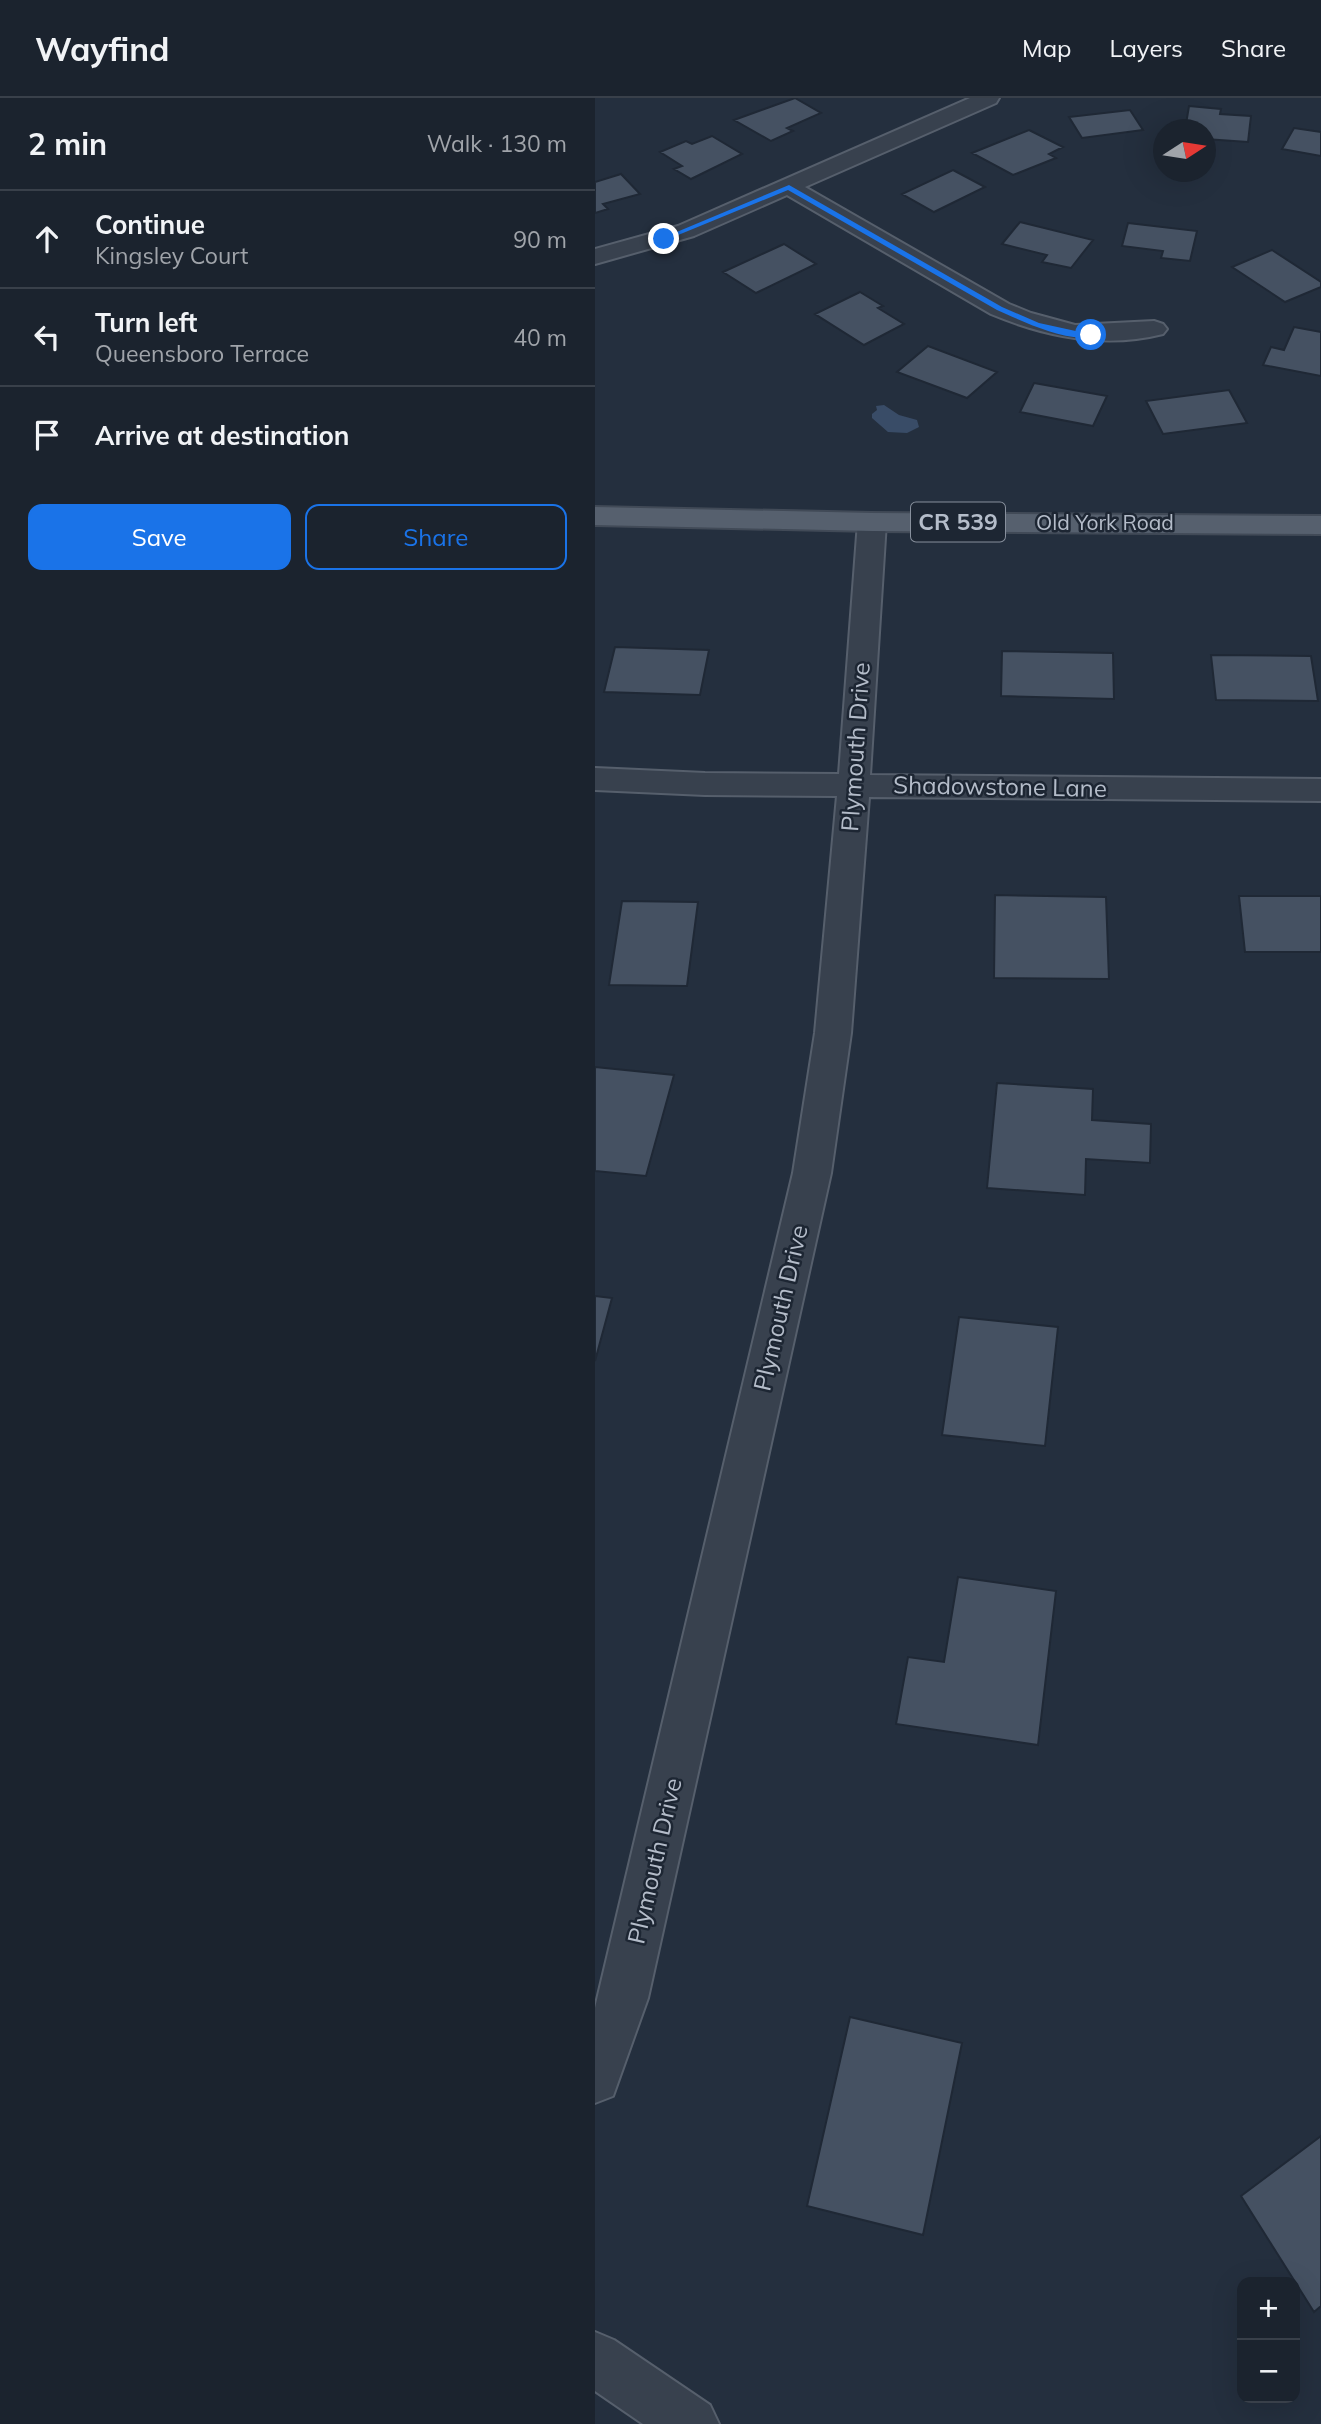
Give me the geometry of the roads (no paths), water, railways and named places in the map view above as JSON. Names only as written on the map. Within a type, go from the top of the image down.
[{"type":"main road","name":"Old York Road","points":[[595,516],[872,522],[1321,525]]},
{"type":"street","points":[[595,257],[686,231],[988,98]]},
{"type":"street","points":[[789,187],[1000,309],[1037,324],[1069,333],[1091,335],[1154,329]]},
{"type":"street","name":"Plymouth Drive","points":[[595,2078],[624,1998],[812,1173],[833,1033],[872,522]]},
{"type":"street","name":"Shadowstone Lane","points":[[595,779],[705,784],[1321,790]]},
{"type":"street","points":[[595,2359],[691,2424]]},
{"type":"water","points":[[884,405],[899,415],[917,420],[919,427],[907,433],[888,432],[872,418],[872,414],[877,410],[876,406]]}]
